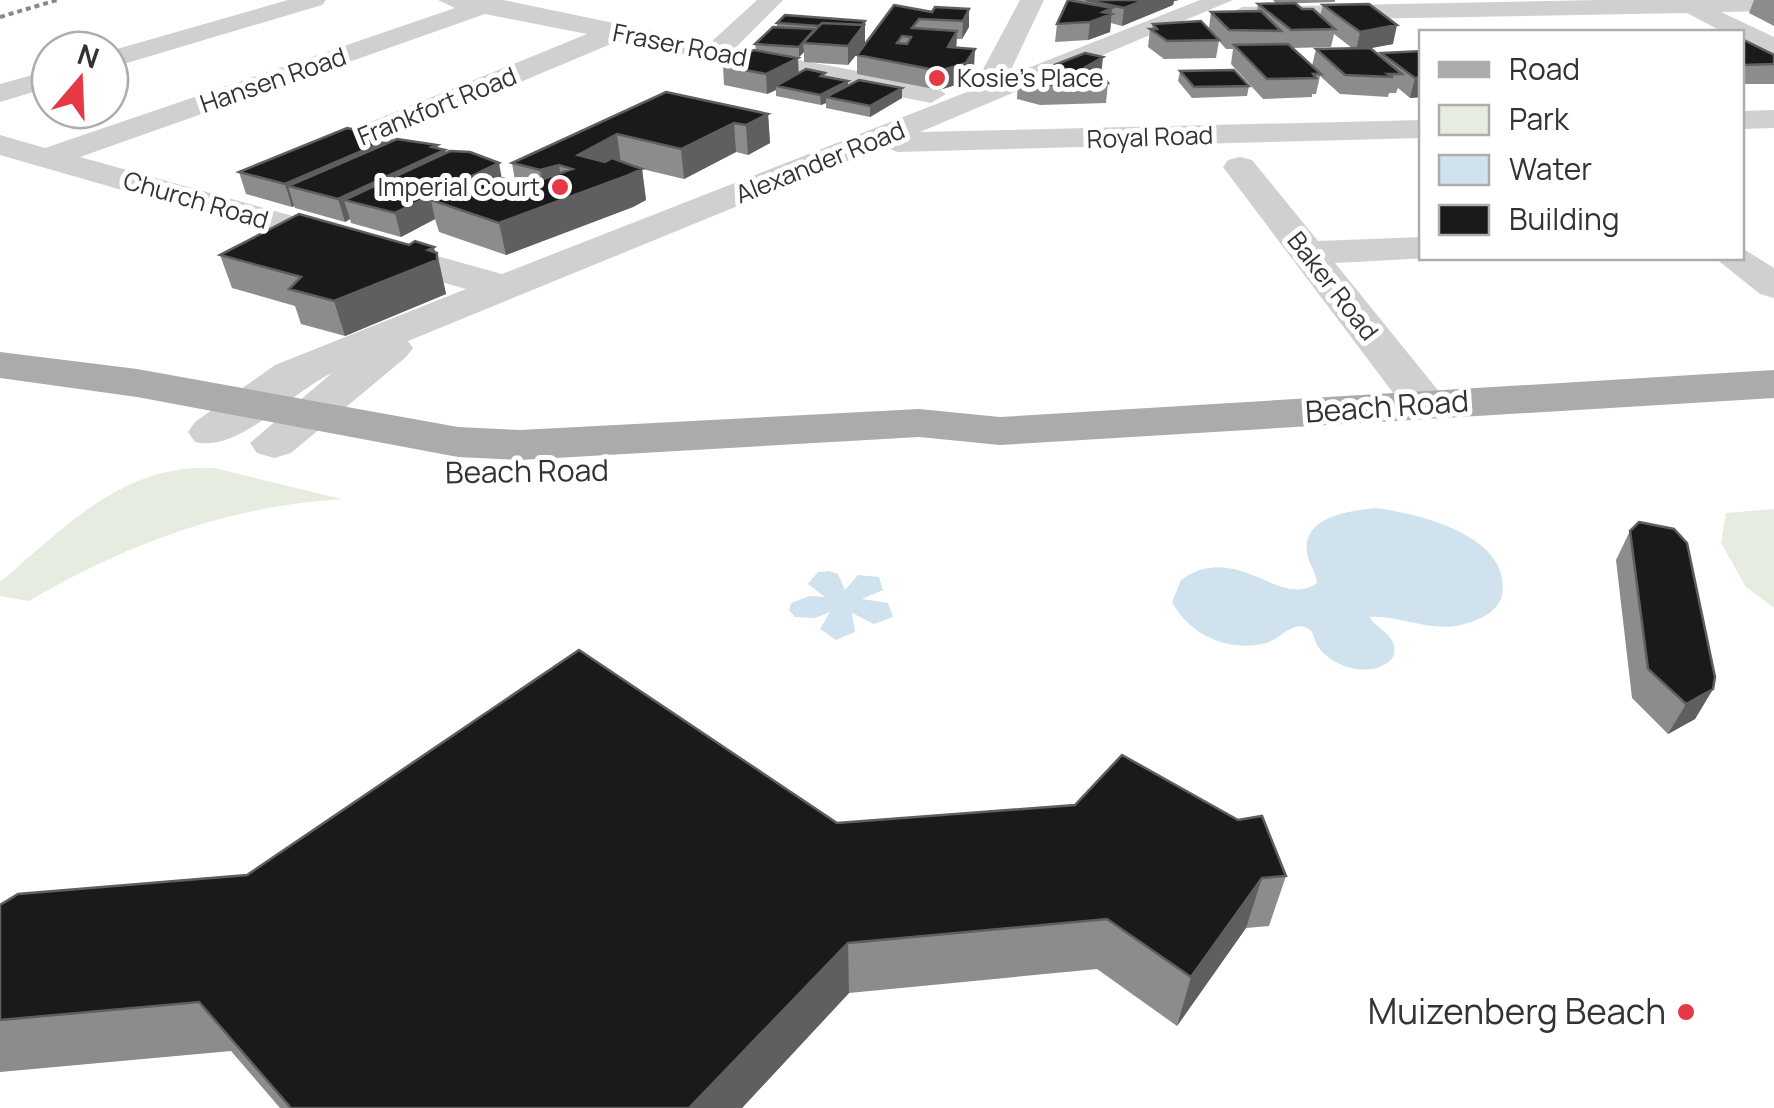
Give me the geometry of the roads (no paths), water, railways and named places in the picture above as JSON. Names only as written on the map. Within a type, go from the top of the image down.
[{"type":"main road","name":"Beach Road","points":[[0,365],[261,423],[432,473],[518,477],[927,450],[1000,431],[1774,384]]},
{"type":"main road","name":"Beach Road","points":[[0,387],[261,423]]},
{"type":"street","points":[[130,54],[314,0]]},
{"type":"street","name":"Fraser Road","points":[[450,0],[492,4],[715,52],[976,98]]},
{"type":"street","points":[[715,52],[771,0]]},
{"type":"street","points":[[1013,66],[1032,0]]},
{"type":"street","name":"Alexander Road","points":[[261,423],[291,375],[976,98],[1013,66],[1049,69],[1220,0]]},
{"type":"street","name":"Hansen Road","points":[[47,158],[492,4]]},
{"type":"street","points":[[1674,4],[1734,30]]},
{"type":"street","points":[[1189,13],[1774,4]]},
{"type":"street","name":"Frankfort Road","points":[[203,202],[616,32]]},
{"type":"street","points":[[1744,34],[1774,47]]},
{"type":"street","points":[[0,93],[30,84]]},
{"type":"street","points":[[1744,120],[1774,119]]},
{"type":"street","name":"Royal Road","points":[[880,138],[916,143],[1419,129]]},
{"type":"street","name":"Church Road","points":[[0,145],[508,288]]},
{"type":"street","name":"Baker Road","points":[[1240,168],[1425,404]]},
{"type":"street","points":[[1307,252],[1419,248]]},
{"type":"street","points":[[1737,260],[1774,286]]},
{"type":"street","name":"Alexander Road","points":[[261,423],[419,323]]},
{"type":"water","points":[[1375,508],[1437,522],[1478,543],[1493,557],[1501,575],[1502,595],[1497,605],[1479,619],[1455,626],[1370,617],[1390,637],[1394,652],[1387,663],[1368,670],[1332,660],[1319,648],[1312,632],[1301,626],[1271,641],[1252,645],[1212,639],[1189,624],[1172,602],[1181,580],[1201,570],[1221,567],[1288,588],[1303,589],[1317,583],[1307,552],[1312,530],[1330,518]]},
{"type":"water","points":[[818,572],[838,574],[845,590],[858,575],[879,577],[883,590],[862,599],[888,603],[893,617],[874,624],[852,613],[855,632],[836,640],[820,629],[830,612],[815,618],[795,617],[789,610],[791,603],[810,596],[825,597],[808,584]]},
{"type":"railway","points":[[0,17],[57,0]]},
{"type":"place","name":"Kosie's Place","points":[[937,78]]},
{"type":"place","name":"Imperial Court","points":[[560,187]]},
{"type":"place","name":"Muizenberg Beach","points":[[1686,1012]]}]
